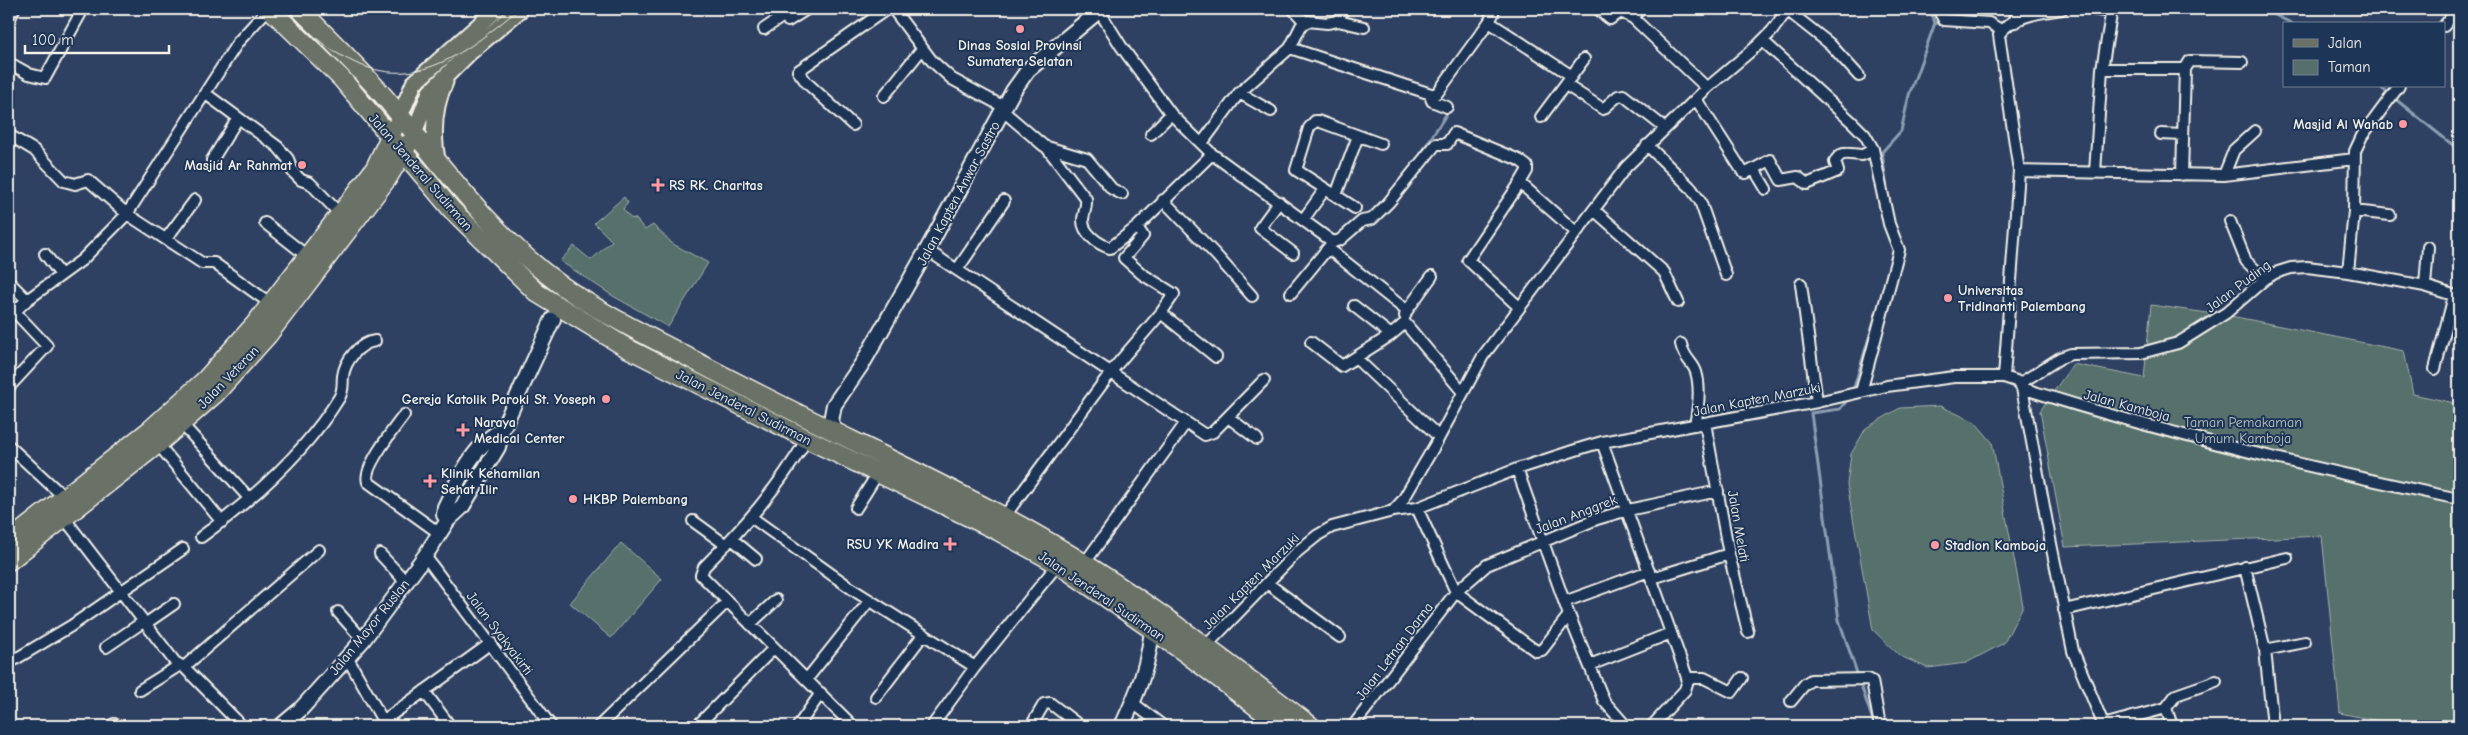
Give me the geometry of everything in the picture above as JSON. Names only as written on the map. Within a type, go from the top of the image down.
[{"type":"highway","name":"Jalan Jenderal Sudirman","points":[[269,9],[341,78],[452,210],[517,276],[537,293],[570,315],[627,348],[807,439],[838,442],[878,473],[998,531],[1058,564],[1152,630],[1282,726]]},
{"type":"highway","name":"Jalan Jenderal Sudirman","points":[[300,9],[368,78],[438,164],[502,235],[559,283],[630,327],[838,442],[1004,517],[1084,564],[1154,610],[1311,726]]},
{"type":"highway","name":"Jalan Veteran","points":[[9,541],[151,429],[204,380],[271,304],[340,214],[374,168],[400,116]]},
{"type":"highway","name":"Jalan Veteran","points":[[9,561],[65,519],[158,444],[216,393],[268,336],[388,177],[414,133]]},
{"type":"highway","points":[[388,177],[403,172],[412,174],[505,273],[528,294],[547,306],[552,319],[563,314],[570,315]]},
{"type":"main road","points":[[400,116],[414,83],[497,9]]},
{"type":"main road","points":[[414,133],[430,92],[450,71],[520,9]]},
{"type":"main road","points":[[438,164],[435,150],[435,115],[439,93],[450,71]]},
{"type":"street","points":[[9,21],[14,9]]},
{"type":"street","points":[[9,63],[29,74],[45,78],[83,9]]},
{"type":"street","points":[[9,387],[47,346],[12,314],[27,300],[85,258],[127,214],[238,42],[269,9]]},
{"type":"street","points":[[764,29],[794,9]]},
{"type":"street","points":[[785,23],[807,9]]},
{"type":"street","points":[[853,125],[807,83],[798,71],[887,9]]},
{"type":"street","points":[[893,9],[922,49],[952,79],[1003,109],[1047,148],[1086,199],[1084,223],[1088,232],[1094,239],[1111,247],[1137,226],[1212,154]]},
{"type":"street","points":[[1099,9],[1121,46],[1171,114],[1212,154],[1303,220],[1407,310]]},
{"type":"street","name":"Jalan Kapten Anwar Sastro","points":[[838,442],[831,421],[831,414],[864,361],[927,250],[1003,109],[1028,70],[1099,9]]},
{"type":"street","points":[[1293,9],[1305,22],[1327,23],[1338,21],[1364,27]]},
{"type":"street","points":[[1338,21],[1344,9]]},
{"type":"street","points":[[1290,48],[1366,71],[1430,95],[1438,92],[1491,23],[1493,14],[1488,9]]},
{"type":"street","points":[[1598,9],[1610,19],[1621,12],[1633,18],[1707,88]]},
{"type":"street","points":[[1633,18],[1640,9]]},
{"type":"street","points":[[1393,511],[1403,500],[1483,356],[1626,167],[1707,88],[1763,40],[1787,9],[1830,44],[1859,76]]},
{"type":"street","points":[[1938,9],[1944,20],[1998,28],[2016,14],[2062,9]]},
{"type":"street","points":[[2092,9],[2111,10],[2102,69],[2096,172]]},
{"type":"street","points":[[2446,23],[2455,10]]},
{"type":"street","points":[[1202,143],[1239,92],[1290,48],[1296,34],[1305,22]]},
{"type":"street","points":[[1491,23],[1569,80],[1603,109],[1618,96],[1623,95],[1666,128]]},
{"type":"street","points":[[1998,28],[2020,171],[2004,377]]},
{"type":"street","points":[[1763,40],[1852,122],[1865,136],[1873,149],[1890,230],[1899,251],[1855,393]]},
{"type":"street","points":[[884,96],[922,49]]},
{"type":"street","points":[[1541,117],[1584,59]]},
{"type":"street","points":[[2182,175],[2185,69],[2187,62],[2242,62]]},
{"type":"street","points":[[2102,69],[2185,69]]},
{"type":"street","points":[[2348,272],[2354,211],[2354,160],[2362,136],[2397,89]]},
{"type":"street","points":[[1239,92],[1271,111]]},
{"type":"street","points":[[206,94],[278,147],[288,159],[293,172],[301,180],[310,183],[340,214]]},
{"type":"street","points":[[1430,95],[1432,101],[1446,107]]},
{"type":"street","points":[[1696,99],[1742,172],[1746,174],[1770,160],[1782,180],[1800,177],[1808,184],[1838,171],[1835,162],[1840,156],[1848,153],[1863,155],[1873,149]]},
{"type":"street","points":[[1151,134],[1171,114]]},
{"type":"street","points":[[212,160],[238,118]]},
{"type":"street","points":[[1355,208],[1295,168],[1309,128],[1315,121],[1318,121],[1381,144]]},
{"type":"street","points":[[2224,175],[2234,150],[2255,131]]},
{"type":"street","points":[[1291,293],[1330,245],[1340,240],[1389,202],[1435,144],[1447,144],[1454,133],[1525,164],[1527,171],[1520,183],[1468,260],[1519,307]]},
{"type":"street","points":[[2161,134],[2183,135]]},
{"type":"street","points":[[9,136],[36,152],[64,181],[75,184],[88,180],[127,214],[202,263],[214,263],[271,304]]},
{"type":"street","points":[[1336,196],[1358,136]]},
{"type":"street","points":[[1647,145],[1691,188],[1700,201],[1726,275]]},
{"type":"street","points":[[1047,148],[1087,159],[1112,189],[1122,194]]},
{"type":"street","points":[[2020,171],[2224,175],[2354,160]]},
{"type":"street","points":[[1754,169],[1766,189]]},
{"type":"street","points":[[1520,183],[1576,232]]},
{"type":"street","points":[[1303,220],[1325,189]]},
{"type":"street","points":[[166,239],[195,200]]},
{"type":"street","points":[[1163,200],[1216,254],[1252,296]]},
{"type":"street","points":[[957,270],[1004,201]]},
{"type":"street","points":[[1279,202],[1260,228],[1293,253]]},
{"type":"street","points":[[1594,210],[1664,272],[1678,302]]},
{"type":"street","points":[[2354,211],[2390,214]]},
{"type":"street","points":[[2230,221],[2246,261],[2265,279]]},
{"type":"street","points":[[265,223],[308,256]]},
{"type":"street","points":[[1004,517],[1110,373],[1174,294],[1142,274],[1124,258],[1144,236],[1137,226]]},
{"type":"street","points":[[2426,286],[2428,247]]},
{"type":"street","points":[[927,250],[1185,424],[1205,435],[1213,432],[1264,380]]},
{"type":"street","points":[[45,254],[61,275]]},
{"type":"street","name":"Jalan Puding","points":[[2021,386],[2060,358],[2071,354],[2141,353],[2178,343],[2226,313],[2265,279],[2283,270],[2299,267],[2348,272],[2426,286],[2456,297]]},
{"type":"street","points":[[1311,342],[1342,366],[1391,335],[1405,323],[1407,310],[1432,276]]},
{"type":"street","points":[[9,282],[27,300]]},
{"type":"street","points":[[1801,284],[1817,402]]},
{"type":"street","points":[[2435,369],[2456,297]]},
{"type":"street","points":[[1354,306],[1391,335]]},
{"type":"street","points":[[1161,312],[1216,357]]},
{"type":"street","name":"Jalan Mayor Ruslan","points":[[281,726],[300,710],[363,640],[425,556],[448,520],[462,507],[476,487],[498,447],[502,430],[552,319]]},
{"type":"street","points":[[1405,323],[1462,391]]},
{"type":"street","points":[[201,537],[222,522],[279,471],[315,432],[342,392],[344,373],[353,355],[363,346],[375,342]]},
{"type":"street","name":"Jalan Melati","points":[[1682,344],[1683,354],[1696,372],[1700,424],[1718,491],[1729,554],[1748,632]]},
{"type":"street","points":[[1361,363],[1439,437]]},
{"type":"street","name":"Jalan Kapten Marzuki","points":[[1205,647],[1298,552],[1318,534],[1332,527],[1393,511],[1417,508],[1517,469],[1602,442],[1817,402],[1887,386],[1954,377],[2004,377],[2021,386]]},
{"type":"street","points":[[2021,386],[2073,650],[2103,725],[2166,708],[2176,695],[2216,681]]},
{"type":"street","name":"Jalan Kamboja","points":[[2021,386],[2111,416],[2384,484],[2459,499]]},
{"type":"street","points":[[404,414],[368,468],[366,478],[368,482],[439,533]]},
{"type":"street","points":[[1228,417],[1258,439]]},
{"type":"street","points":[[181,424],[249,498]]},
{"type":"street","points":[[1084,564],[1185,424]]},
{"type":"street","name":"Jalan Mayor Ruslan","points":[[448,520],[444,516],[445,507],[480,447],[491,435],[502,430]]},
{"type":"street","points":[[807,439],[783,479],[729,542],[700,571],[701,575],[727,602],[854,726]]},
{"type":"street","points":[[1602,442],[1687,678],[1688,684],[1684,690],[1652,726]]},
{"type":"street","points":[[158,444],[222,522]]},
{"type":"street","points":[[9,446],[65,498]]},
{"type":"street","points":[[1517,469],[1564,602],[1604,701],[1626,726]]},
{"type":"street","points":[[856,508],[878,473]]},
{"type":"street","points":[[462,477],[476,487]]},
{"type":"street","name":"Jalan Anggrek","points":[[1456,592],[1486,566],[1596,519],[1628,510],[1718,491]]},
{"type":"street","points":[[1417,508],[1456,592],[1536,651],[1542,650],[1569,615]]},
{"type":"street","points":[[751,517],[870,600],[975,667]]},
{"type":"street","points":[[65,519],[144,623],[182,666],[242,726]]},
{"type":"street","points":[[692,520],[756,559]]},
{"type":"street","points":[[9,663],[71,626],[183,549]]},
{"type":"street","points":[[140,690],[182,666],[320,550]]},
{"type":"street","points":[[380,554],[406,582]]},
{"type":"street","points":[[1564,602],[1651,574],[1729,554]]},
{"type":"street","name":"Jalan Syakyakirti","points":[[425,556],[551,726]]},
{"type":"street","points":[[2064,610],[2287,558]]},
{"type":"street","points":[[932,726],[975,667],[1058,564]]},
{"type":"street","points":[[2245,567],[2265,650],[2273,726]]},
{"type":"street","points":[[1267,583],[1340,636]]},
{"type":"street","name":"Jalan Letnan Darna","points":[[1353,726],[1456,592]]},
{"type":"street","points":[[750,624],[776,600]]},
{"type":"street","points":[[807,679],[870,600]]},
{"type":"street","points":[[599,726],[727,602]]},
{"type":"street","points":[[106,648],[174,604]]},
{"type":"street","points":[[1122,726],[1142,683],[1151,651],[1154,610]]},
{"type":"street","points":[[338,612],[363,640]]},
{"type":"street","points":[[1590,665],[1671,633]]},
{"type":"street","points":[[876,697],[923,635]]},
{"type":"street","points":[[2265,650],[2304,642]]},
{"type":"street","points":[[347,657],[382,724],[491,643]]},
{"type":"street","points":[[697,726],[774,648]]},
{"type":"street","points":[[1687,678],[1704,678],[1732,692],[1742,678]]},
{"type":"street","points":[[1791,702],[1805,684],[1812,680],[1868,679],[1872,681],[1880,726]]},
{"type":"street","points":[[424,691],[450,726]]},
{"type":"street","points":[[798,726],[821,693]]},
{"type":"street","points":[[1031,726],[1044,704],[1050,702],[1080,726]]},
{"type":"street","points":[[1133,703],[1163,726]]},
{"type":"street","points":[[2166,708],[2172,726]]},
{"type":"green space","points":[[624,197],[628,203],[623,209],[630,218],[636,219],[645,230],[653,225],[673,244],[708,263],[668,327],[613,296],[560,261],[574,246],[591,260],[612,241],[594,223]]},
{"type":"green space","name":"Taman Pemakaman Umum Kamboja","points":[[2151,305],[2236,317],[2404,351],[2413,394],[2459,404],[2459,726],[2403,726],[2340,713],[2322,536],[2065,547],[2040,411],[2073,364],[2144,378]]},
{"type":"green space","name":"Stadion Kamboja","points":[[1940,406],[1975,422],[1992,442],[2023,606],[2004,643],[1966,663],[1928,668],[1900,656],[1873,630],[1847,484],[1851,454],[1866,428],[1900,408]]},
{"type":"green space","points":[[621,543],[662,579],[611,638],[570,603]]},
{"type":"waterway","points":[[1495,17],[1503,9]]},
{"type":"waterway","points":[[1888,198],[1882,152],[1901,131],[1909,95],[1935,23],[1930,9]]},
{"type":"waterway","points":[[2017,14],[2033,9]]},
{"type":"waterway","points":[[2145,9],[2169,15],[2180,9]]},
{"type":"waterway","points":[[2263,9],[2289,22]]},
{"type":"waterway","points":[[1935,23],[1957,26]]},
{"type":"waterway","points":[[2382,88],[2459,150]]},
{"type":"waterway","points":[[1413,166],[1449,110]]},
{"type":"waterway","points":[[1853,391],[1877,311]]},
{"type":"waterway","points":[[1848,399],[1840,409],[1811,413],[1839,620],[1858,676]]},
{"type":"waterway","points":[[1860,682],[1874,724]]},
{"type":"tram line","points":[[286,9],[328,48],[362,66],[387,72],[411,71],[433,66],[455,56],[519,9]]},
{"type":"place","name":"Dinas Sosial Provinsi Sumatera Selatan","points":[[1020,29]]},
{"type":"place","name":"Masjid Al Wahab","points":[[2403,124]]},
{"type":"place","name":"Masjid Ar Rahmat","points":[[302,165]]},
{"type":"place","name":"RS RK. Charitas","points":[[658,185]]},
{"type":"place","name":"Universitas Tridinanti Palembang","points":[[1948,298]]},
{"type":"place","name":"Gereja Katolik Paroki St. Yoseph","points":[[606,399]]},
{"type":"place","name":"Naraya Medical Center","points":[[463,430]]},
{"type":"place","name":"Klinik Kehamilan Sehat Ilir","points":[[430,481]]},
{"type":"place","name":"HKBP Palembang","points":[[573,499]]},
{"type":"place","name":"RSU YK Madira","points":[[950,544]]},
{"type":"place","name":"Stadion Kamboja","points":[[1935,545]]}]
